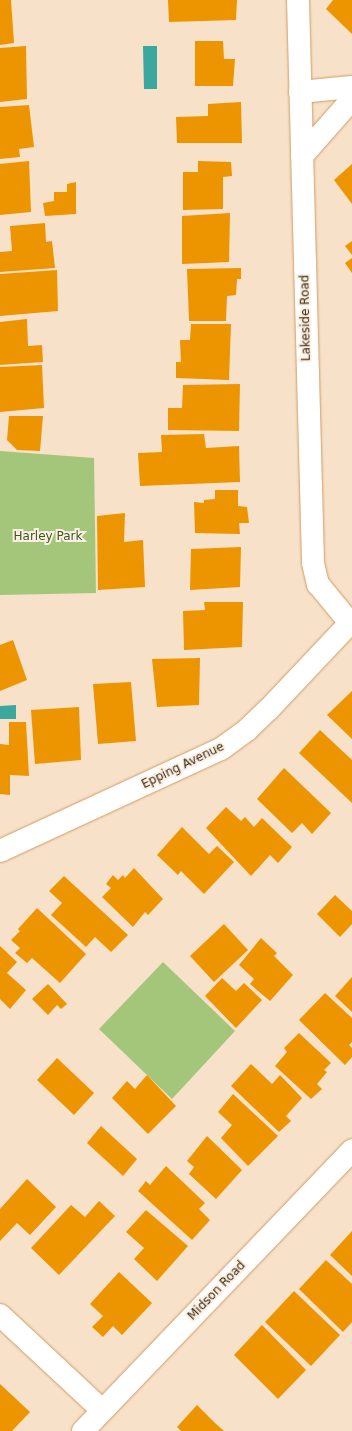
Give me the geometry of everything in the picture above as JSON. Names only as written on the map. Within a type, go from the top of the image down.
[{"type":"street","name":"Lakeside Road","points":[[298,0],[313,563],[318,584],[351,622]]},
{"type":"street","points":[[300,92],[352,87]]},
{"type":"street","points":[[302,156],[352,99]]},
{"type":"street","name":"Epping Avenue","points":[[0,851],[221,749],[258,720],[351,622]]},
{"type":"street","name":"Midson Road","points":[[83,1431],[352,1150]]},
{"type":"street","points":[[0,1315],[102,1410]]},
{"type":"green space","name":"Harley Park","points":[[0,451],[94,458],[96,593],[0,595]]},
{"type":"green space","points":[[163,962],[235,1031],[172,1099],[99,1029]]},
{"type":"water","points":[[143,46],[157,46],[157,89],[144,89]]},
{"type":"water","points":[[16,705],[16,719],[0,719],[0,706]]},
{"type":"building","points":[[0,0],[11,0],[14,43],[0,45]]},
{"type":"building","points":[[168,0],[237,0],[236,20],[169,22]]},
{"type":"building","points":[[333,0],[352,0],[352,34],[326,9]]},
{"type":"building","points":[[195,41],[223,41],[224,59],[235,59],[233,86],[195,86]]},
{"type":"building","points":[[26,46],[27,99],[0,102],[0,48]]},
{"type":"building","points":[[241,102],[242,143],[177,143],[176,117],[208,116],[208,104]]},
{"type":"building","points":[[29,105],[34,147],[19,149],[20,157],[0,159],[0,107]]},
{"type":"building","points":[[29,161],[31,212],[0,215],[0,164]]},
{"type":"building","points":[[198,161],[231,162],[232,176],[223,177],[223,209],[183,210],[183,172],[198,172]]},
{"type":"building","points":[[352,164],[352,204],[334,180]]},
{"type":"building","points":[[76,182],[76,214],[45,216],[43,203],[54,201],[54,192],[67,192],[67,184]]},
{"type":"building","points":[[230,213],[229,262],[182,264],[182,216]]},
{"type":"building","points":[[45,223],[46,242],[52,241],[55,268],[0,272],[0,252],[12,251],[10,226]]},
{"type":"building","points":[[352,241],[352,255],[345,246]]},
{"type":"building","points":[[352,258],[352,273],[345,263]]},
{"type":"building","points":[[241,268],[241,279],[237,279],[236,295],[227,296],[226,321],[189,321],[187,269]]},
{"type":"building","points":[[57,270],[58,311],[0,316],[0,274]]},
{"type":"building","points":[[27,319],[28,346],[42,345],[43,362],[0,365],[0,322]]},
{"type":"building","points":[[191,324],[231,324],[229,380],[176,378],[176,362],[181,362],[180,340],[190,340]]},
{"type":"building","points":[[42,365],[44,408],[0,412],[0,367]]},
{"type":"building","points":[[240,384],[239,431],[168,430],[168,408],[182,408],[183,385]]},
{"type":"building","points":[[9,416],[43,416],[40,451],[17,450],[7,440]]},
{"type":"building","points":[[204,434],[206,448],[239,446],[240,482],[140,486],[138,453],[162,452],[161,435]]},
{"type":"building","points":[[215,490],[238,490],[238,506],[247,507],[249,523],[239,523],[240,534],[195,533],[194,502],[204,503],[204,500],[215,499]]},
{"type":"building","points":[[125,513],[124,542],[143,540],[145,587],[98,590],[97,516]]},
{"type":"building","points":[[241,547],[240,587],[190,590],[191,549]]},
{"type":"building","points":[[204,602],[243,602],[242,647],[184,650],[183,611],[205,610]]},
{"type":"building","points":[[13,640],[27,680],[0,691],[0,645]]},
{"type":"building","points":[[200,658],[199,705],[157,707],[152,659]]},
{"type":"building","points":[[131,682],[136,741],[98,744],[93,684]]},
{"type":"building","points":[[352,691],[352,739],[327,715]]},
{"type":"building","points":[[79,707],[81,760],[35,764],[31,710]]},
{"type":"building","points":[[9,722],[26,722],[29,776],[10,775],[10,795],[0,794],[0,744],[9,745]]},
{"type":"building","points":[[320,730],[352,760],[352,803],[299,753]]},
{"type":"building","points":[[284,768],[331,813],[312,834],[302,823],[292,833],[257,799]]},
{"type":"building","points":[[226,807],[241,821],[245,817],[254,827],[262,818],[292,847],[278,863],[270,855],[251,876],[206,828]]},
{"type":"building","points":[[182,827],[209,854],[217,846],[234,862],[204,894],[181,871],[178,875],[157,855]]},
{"type":"building","points":[[134,868],[163,899],[148,915],[145,912],[133,927],[102,897],[111,888],[106,884],[113,875],[118,880],[123,875],[125,878]]},
{"type":"building","points":[[64,876],[128,935],[111,952],[95,937],[86,947],[51,915],[62,903],[49,891]]},
{"type":"building","points":[[335,895],[352,911],[352,924],[340,937],[317,914]]},
{"type":"building","points":[[37,908],[86,954],[60,983],[32,958],[27,963],[15,953],[20,948],[11,940],[20,931],[18,929]]},
{"type":"building","points":[[224,924],[248,950],[214,982],[190,956]]},
{"type":"building","points":[[261,938],[277,953],[274,956],[293,975],[270,1001],[250,984],[254,979],[239,965]]},
{"type":"building","points":[[0,946],[17,962],[7,973],[26,990],[10,1009],[0,999]]},
{"type":"building","points":[[352,977],[352,1012],[335,996]]},
{"type":"building","points":[[222,978],[236,991],[244,983],[262,1000],[236,1028],[205,996]]},
{"type":"building","points":[[48,984],[67,1004],[61,1009],[57,1005],[48,1015],[32,999]]},
{"type":"building","points":[[325,993],[352,1018],[352,1042],[349,1045],[352,1048],[352,1057],[345,1065],[299,1020]]},
{"type":"building","points":[[299,1033],[331,1063],[324,1070],[327,1072],[317,1084],[322,1089],[311,1099],[275,1066],[287,1052],[284,1048]]},
{"type":"building","points":[[57,1058],[94,1093],[74,1115],[37,1080]]},
{"type":"building","points":[[251,1064],[272,1084],[280,1075],[302,1098],[286,1116],[291,1121],[279,1132],[231,1086]]},
{"type":"building","points":[[147,1075],[176,1106],[148,1134],[112,1098],[127,1081],[135,1089]]},
{"type":"building","points":[[233,1094],[278,1136],[248,1166],[221,1138],[232,1125],[218,1112]]},
{"type":"building","points":[[101,1126],[137,1159],[123,1176],[87,1143]]},
{"type":"building","points":[[207,1136],[242,1170],[216,1199],[189,1174],[194,1167],[187,1161]]},
{"type":"building","points":[[166,1166],[205,1203],[199,1209],[210,1220],[192,1240],[138,1191],[146,1181],[150,1185]]},
{"type":"building","points":[[27,1179],[56,1207],[30,1235],[17,1223],[0,1241],[0,1209]]},
{"type":"building","points":[[99,1201],[115,1216],[59,1275],[31,1248],[71,1205],[85,1217]]},
{"type":"building","points":[[146,1210],[188,1246],[157,1281],[134,1259],[144,1248],[126,1232]]},
{"type":"building","points":[[352,1231],[352,1276],[330,1255]]},
{"type":"building","points":[[326,1260],[352,1284],[352,1322],[343,1332],[299,1289]]},
{"type":"building","points":[[119,1272],[152,1303],[122,1335],[113,1326],[103,1337],[92,1327],[103,1316],[90,1304]]},
{"type":"building","points":[[294,1291],[340,1335],[311,1366],[265,1322]]},
{"type":"building","points":[[262,1325],[306,1370],[278,1399],[234,1355]]},
{"type":"building","points":[[0,1384],[30,1412],[12,1431],[0,1431]]},
{"type":"building","points":[[197,1405],[224,1431],[181,1431],[177,1427]]}]
